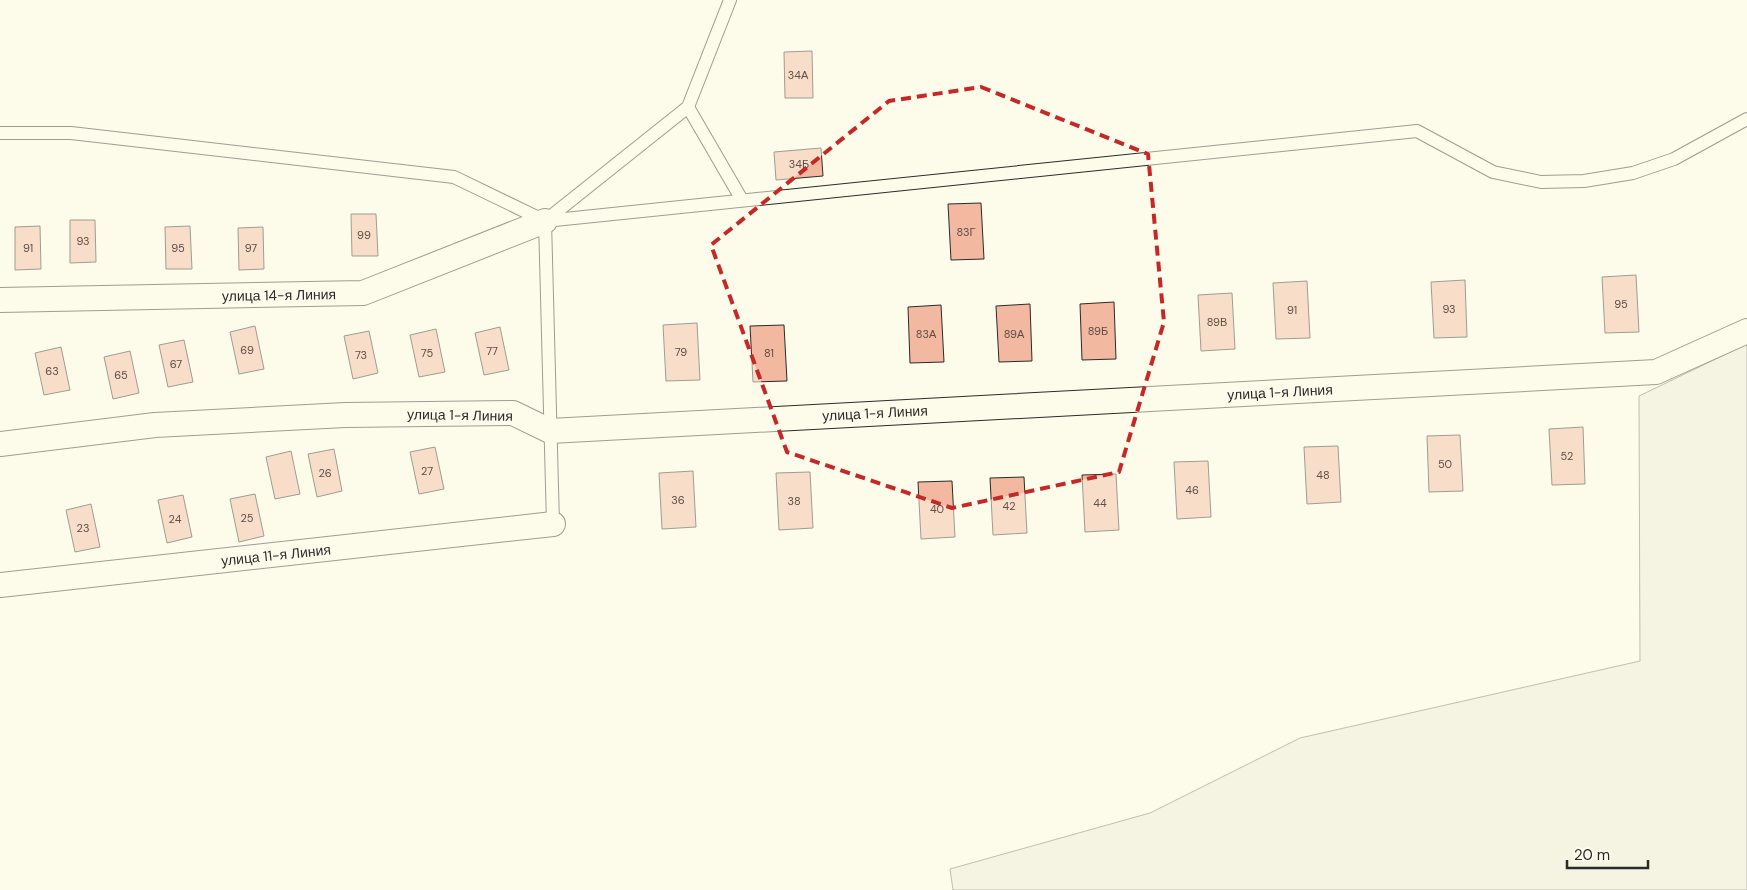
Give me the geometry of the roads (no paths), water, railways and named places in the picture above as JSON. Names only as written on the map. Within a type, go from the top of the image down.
[{"type":"street","name":"улица 14-я Линия","points":[[0,300],[363,293],[545,221]]},
{"type":"street","name":"улица 1-я Линия","points":[[0,444],[155,425],[345,415],[513,414],[550,431],[1656,372],[1747,331]]},
{"type":"street","name":"улица 11-я Линия","points":[[0,585],[553,524]]},
{"type":"lane","points":[[545,221],[688,107],[730,0]]},
{"type":"lane","points":[[688,107],[742,200]]},
{"type":"lane","points":[[0,133],[71,133],[454,177],[545,221],[1417,131],[1493,172],[1541,182],[1584,180],[1634,173],[1674,159],[1747,119]]},
{"type":"lane","points":[[545,221],[553,524]]}]
